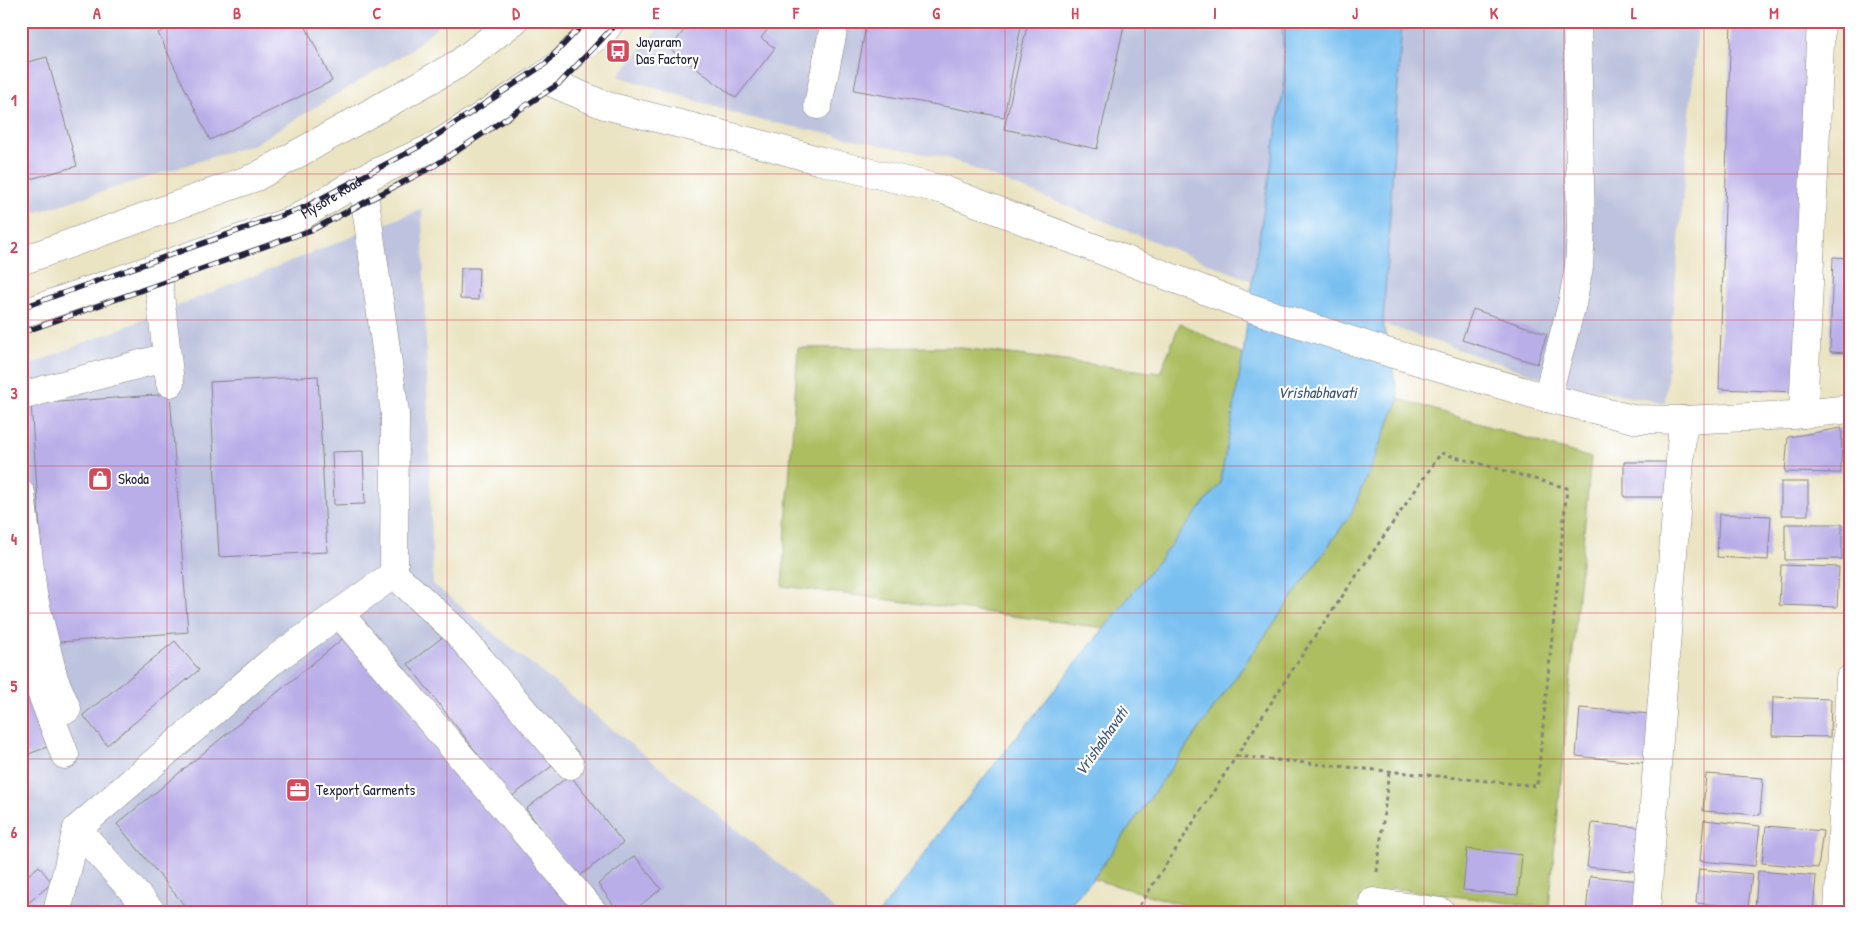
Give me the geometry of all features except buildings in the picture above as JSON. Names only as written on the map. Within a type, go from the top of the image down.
[{"type":"main road","points":[[21,261],[256,177],[458,64],[514,21]]},
{"type":"main road","name":"Mysore Road","points":[[21,314],[294,220],[362,179],[434,147],[541,78],[604,31],[611,21]]},
{"type":"main road","points":[[818,105],[835,21]]},
{"type":"main road","points":[[1547,398],[1572,304],[1578,267],[1580,230],[1577,21]]},
{"type":"main road","points":[[1803,414],[1821,21]]},
{"type":"main road","points":[[541,78],[604,105],[821,161],[944,190],[1248,307],[1390,352],[1547,398],[1634,419],[1683,420],[1803,414],[1850,408]]},
{"type":"main road","points":[[362,179],[395,412],[394,574],[455,630],[570,765]]},
{"type":"main road","points":[[157,268],[170,383]]},
{"type":"main road","points":[[21,396],[167,357]]},
{"type":"main road","points":[[1646,912],[1683,420]]},
{"type":"main road","points":[[21,494],[33,594],[54,679],[67,709]]},
{"type":"main road","points":[[57,912],[77,829],[271,662],[394,574]]},
{"type":"main road","points":[[339,613],[593,912]]},
{"type":"main road","points":[[21,639],[65,755]]},
{"type":"main road","points":[[1838,912],[1850,679]]},
{"type":"main road","points":[[77,829],[152,912]]},
{"type":"main road","points":[[1373,902],[1442,912]]},
{"type":"path","points":[[1135,912],[1236,756],[1306,649],[1441,453],[1567,488],[1537,786],[1236,756]]},
{"type":"path","points":[[1373,902],[1389,771]]},
{"type":"shaded area","points":[[21,21],[443,21],[411,50],[254,144],[21,217]]},
{"type":"shaded area","points":[[665,21],[1282,21],[1284,85],[1252,281],[950,159],[747,117],[618,76]]},
{"type":"shaded area","points":[[1402,21],[1698,21],[1665,403],[1561,384],[1383,324]]},
{"type":"shaded area","points":[[422,209],[433,584],[838,912],[21,912],[21,368]]},
{"type":"green space","points":[[1180,323],[1243,355],[1220,484],[1105,628],[782,586],[798,348],[954,347],[1160,373]]},
{"type":"green space","points":[[1399,399],[1591,458],[1549,908],[1390,888],[1376,912],[1207,912],[1093,879],[1351,514]]},
{"type":"water","name":"Vrishabhavati","points":[[1282,21],[1402,21],[1383,324],[1399,399],[1351,514],[1093,879],[1063,912],[880,912],[953,816],[1220,484],[1243,355],[1252,281],[1284,85]]},
{"type":"railway","points":[[21,308],[305,207],[422,145],[545,64],[586,21]]},
{"type":"railway","points":[[21,333],[314,229],[434,166],[560,83],[619,21]]},
{"type":"place","name":"Jayaram Das Factory","points":[[618,51]]},
{"type":"place","name":"Skoda","points":[[100,479]]},
{"type":"place","name":"Texport Garments","points":[[298,790]]}]
